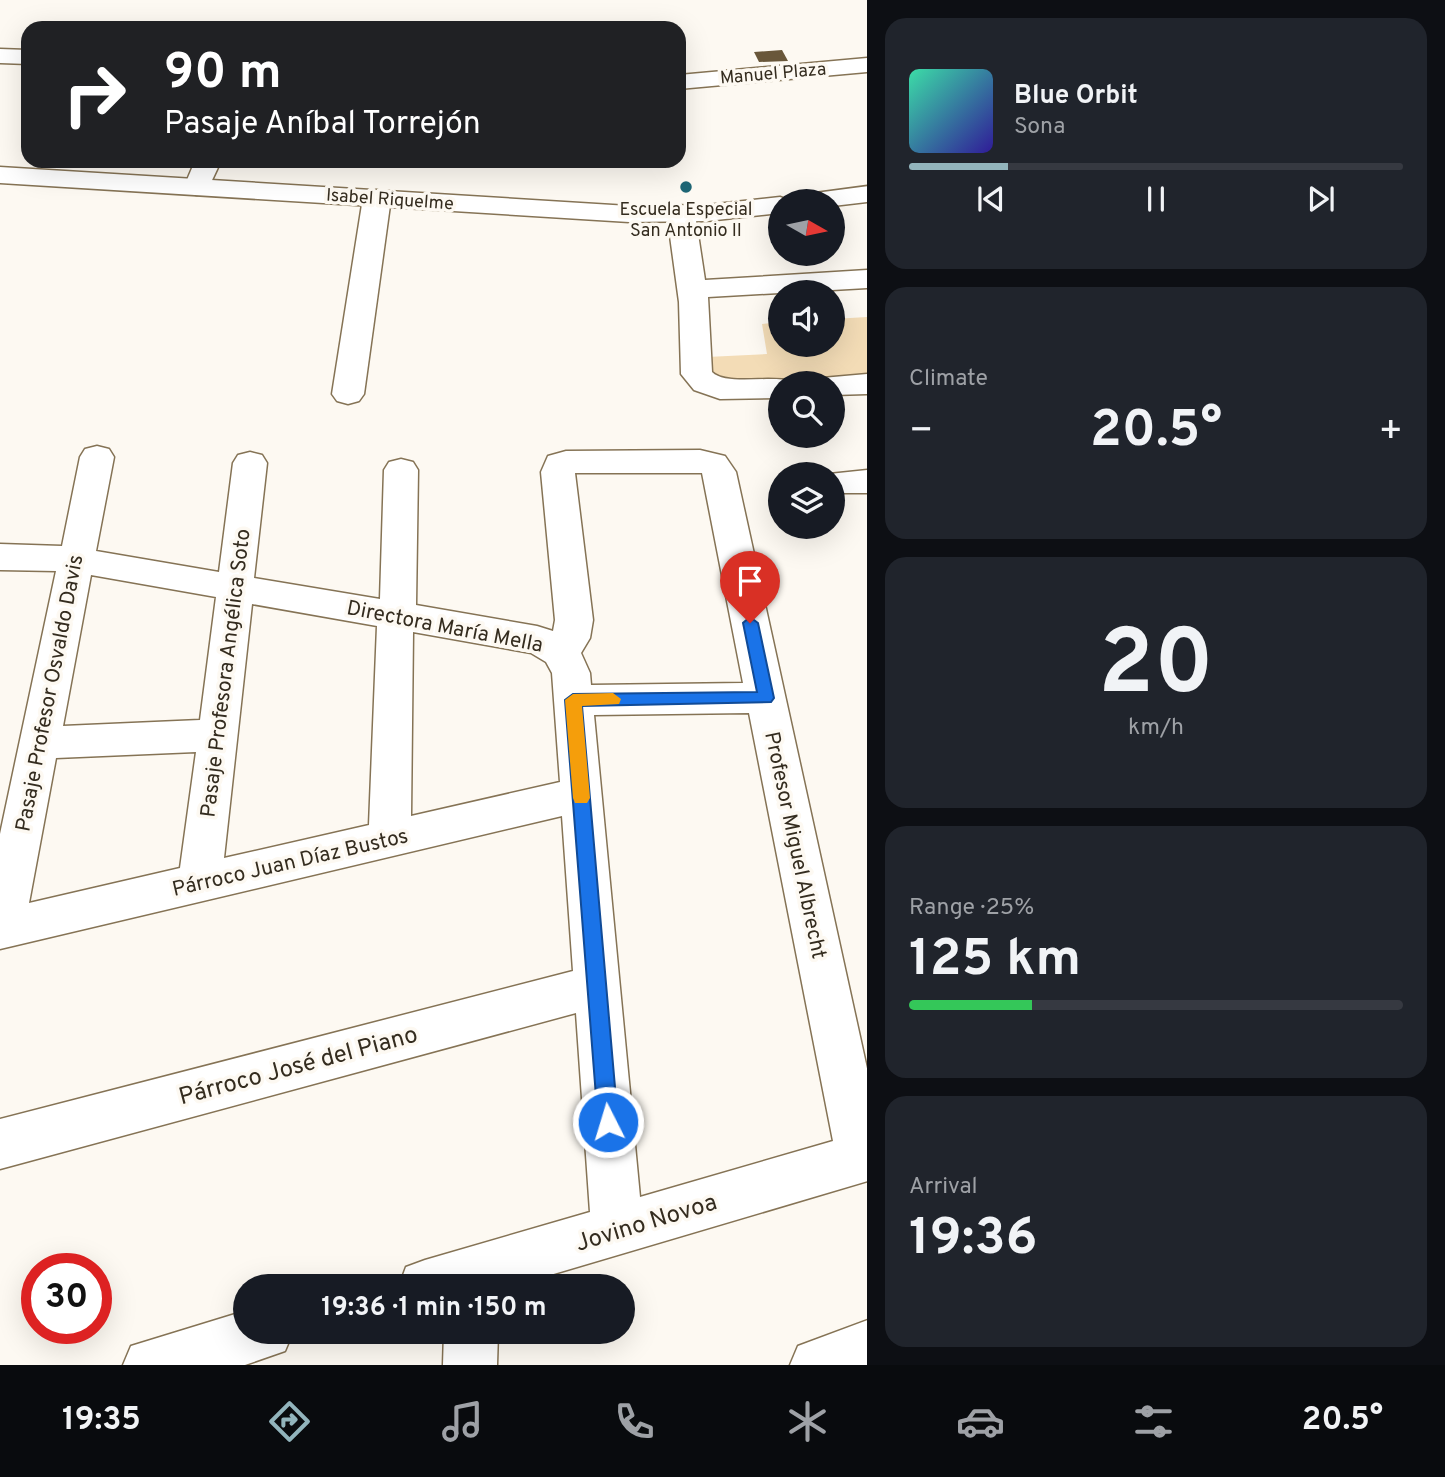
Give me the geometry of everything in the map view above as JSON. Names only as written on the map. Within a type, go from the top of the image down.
[{"type":"street","points":[[0,56],[21,57]]},
{"type":"street","name":"Manuel Plaza","points":[[686,81],[867,65]]},
{"type":"street","points":[[197,187],[205,168]]},
{"type":"street","name":"Isabel Riquelme","points":[[0,175],[629,214],[681,214],[768,206]]},
{"type":"street","points":[[845,197],[867,194]]},
{"type":"street","points":[[348,394],[377,198]]},
{"type":"street","points":[[681,214],[692,289],[696,369],[700,379],[720,389],[768,388]]},
{"type":"street","points":[[692,289],[867,279]]},
{"type":"street","points":[[845,385],[867,384]]},
{"type":"street","name":"Pasaje Profesor Osvaldo Davis","points":[[1,929],[97,457]]},
{"type":"street","name":"Profesor Miguel Albrecht","points":[[561,652],[571,638],[573,620],[558,472],[560,464],[572,461],[706,461],[717,467],[864,1156]]},
{"type":"street","name":"Pasaje Profesora Angélica Soto","points":[[200,883],[250,463]]},
{"type":"street","points":[[390,838],[393,647],[400,588],[401,470]]},
{"type":"street","name":"Directora María Mella","points":[[0,556],[76,560],[236,587],[537,640],[561,652],[571,673],[617,1231]]},
{"type":"street","points":[[573,700],[766,698]]},
{"type":"street","points":[[40,743],[218,735]]},
{"type":"street","name":"Párroco Juan Díaz Bustos","points":[[1,929],[581,794]]},
{"type":"street","name":"Párroco José del Piano","points":[[0,1144],[597,986]]},
{"type":"street","name":"Jovino Novoa","points":[[489,1274],[617,1231],[864,1156]]},
{"type":"street","points":[[470,1365],[471,1344]]},
{"type":"street","points":[[150,1365],[239,1347]]},
{"type":"street","points":[[817,1365],[867,1347]]},
{"type":"shaded area","points":[[867,317],[867,374],[845,376],[845,371],[768,371],[768,383],[737,386],[711,372],[707,357],[767,354],[762,324],[768,323],[768,357],[845,357],[845,318]]},
{"type":"building","points":[[782,50],[788,61],[759,62],[754,52]]},
{"type":"slow traffic","points":[[581,798],[573,700],[613,699]]},
{"type":"place","name":"Escuela Especial San Antonio II","points":[[686,187]]},
{"type":"route","points":[[608,1122],[573,700],[766,698],[750,623]]}]
